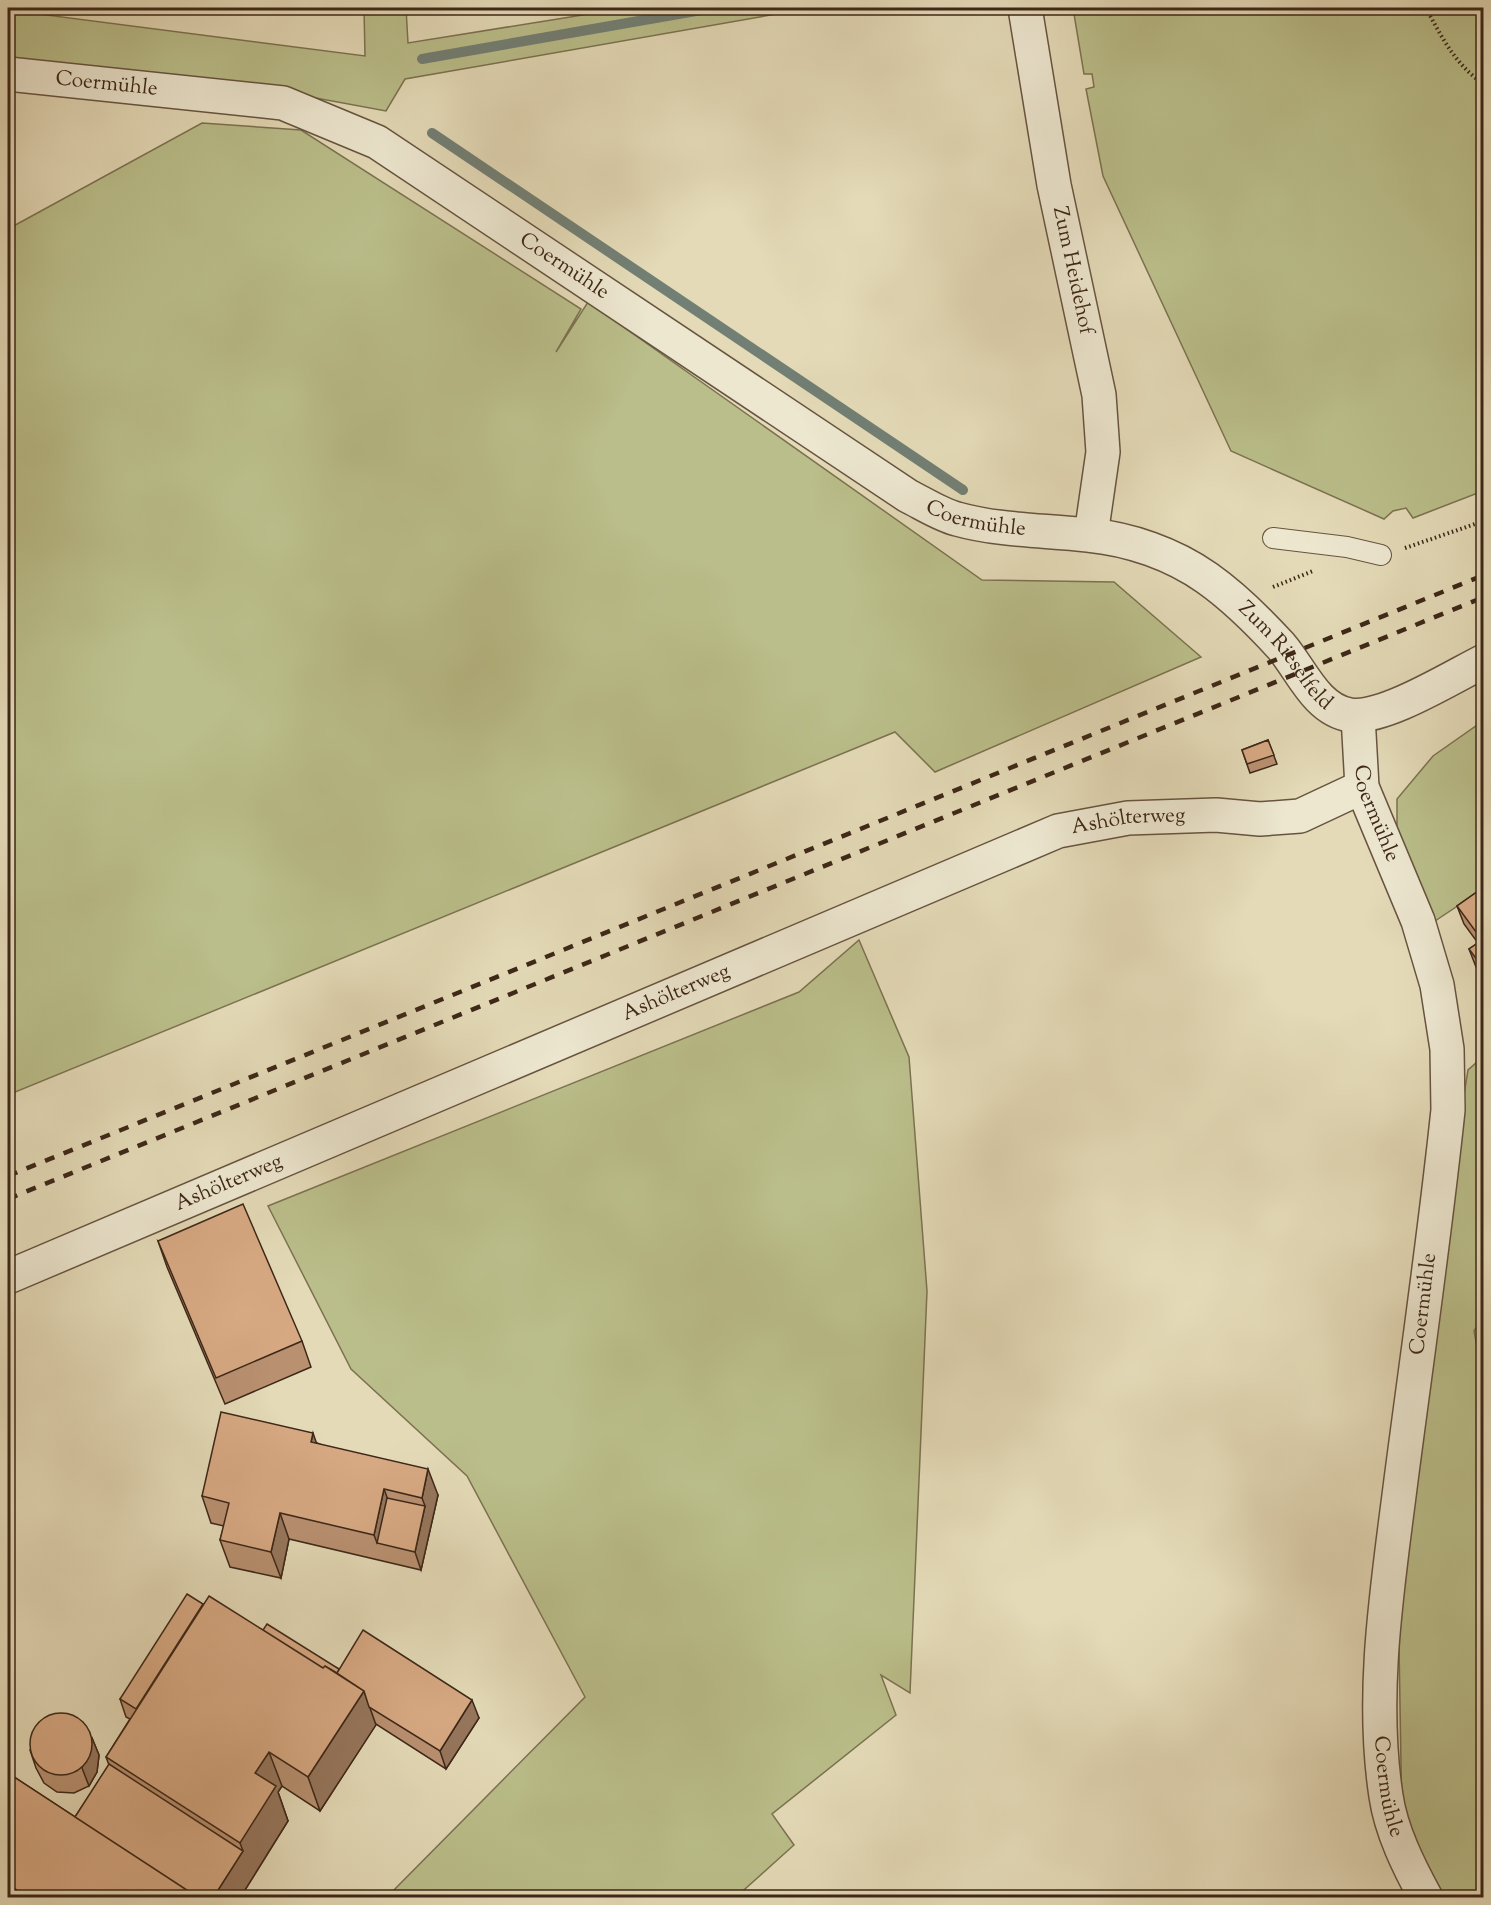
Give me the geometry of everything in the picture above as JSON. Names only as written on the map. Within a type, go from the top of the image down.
[{"type":"street","name":"Zum Heidehof","points":[[1025,8],[1054,185],[1100,395],[1103,452],[1091,535]]},
{"type":"street","name":"Coermühle","points":[[8,74],[283,103],[377,142],[908,496],[956,519],[1003,528],[1091,535]]},
{"type":"street","name":"Zum Rieselfeld","points":[[1091,535],[1134,544],[1162,554],[1208,579],[1239,605],[1281,647],[1315,692],[1338,711],[1358,716],[1374,714],[1391,708],[1484,661]]},
{"type":"street","name":"Coermühle","points":[[1358,716],[1362,787],[1418,921],[1437,985],[1447,1049],[1448,1110],[1388,1585],[1381,1678],[1382,1757],[1386,1799],[1399,1842],[1426,1898]]},
{"type":"street","name":"Ashölterweg","points":[[8,1277],[1058,831],[1128,818],[1215,815],[1260,819],[1300,816],[1362,787]]},
{"type":"lane","points":[[1273,538],[1347,547],[1381,555]]},
{"type":"path","points":[[1426,8],[1443,42],[1472,76],[1484,84]]},
{"type":"green space","points":[[364,8],[406,8],[408,43],[626,8],[811,8],[405,79],[386,111],[278,91],[8,59],[8,10],[365,56]]},
{"type":"green space","points":[[1073,8],[1483,8],[1483,491],[1413,518],[1406,508],[1393,511],[1384,519],[1231,451],[1103,176],[1086,89],[1094,87],[1092,74],[1084,74]]},
{"type":"green space","points":[[202,123],[301,130],[581,309],[556,352],[588,302],[982,580],[1114,582],[1201,657],[935,772],[895,732],[8,1095],[8,229]]},
{"type":"green space","points":[[1483,721],[1483,889],[1435,921],[1397,840],[1397,799],[1433,756]]},
{"type":"green space","points":[[859,940],[909,1057],[927,1291],[910,1693],[881,1675],[896,1715],[772,1814],[794,1845],[736,1897],[387,1897],[585,1697],[467,1476],[351,1369],[268,1206],[799,992]]},
{"type":"green space","points":[[1483,1057],[1484,1315],[1474,1331],[1484,1382],[1483,1897],[1439,1897],[1402,1823],[1398,1586],[1436,1271],[1468,1070]]},
{"type":"building","points":[[1268,740],[1274,755],[1247,764],[1242,750]]},
{"type":"building","points":[[1484,887],[1484,969],[1469,949],[1482,940],[1457,906]]},
{"type":"building","points":[[243,1204],[302,1341],[216,1378],[158,1241]]},
{"type":"building","points":[[221,1412],[313,1433],[311,1442],[428,1469],[422,1498],[384,1489],[374,1535],[280,1513],[271,1552],[220,1540],[229,1503],[202,1496]]},
{"type":"building","points":[[387,1498],[425,1506],[415,1552],[377,1543]]},
{"type":"building","points":[[187,1594],[203,1604],[136,1709],[120,1699]]},
{"type":"building","points":[[209,1596],[323,1668],[325,1666],[364,1691],[308,1777],[269,1752],[255,1773],[276,1786],[240,1843],[106,1757]]},
{"type":"building","points":[[267,1624],[339,1669],[337,1673],[325,1666],[323,1668],[263,1630]]},
{"type":"building","points":[[363,1630],[472,1700],[440,1751],[369,1707],[364,1691],[337,1673]]},
{"type":"building","points":[[55,1713],[67,1713],[83,1722],[90,1732],[92,1744],[90,1756],[83,1766],[67,1775],[55,1775],[44,1770],[35,1761],[30,1750],[30,1738],[35,1727],[44,1718]]},
{"type":"building","points":[[109,1764],[243,1851],[213,1898],[199,1898],[75,1817]]},
{"type":"building","points":[[8,1773],[199,1898],[29,1898],[8,1884]]},
{"type":"waterway","points":[[422,59],[713,8]]},
{"type":"waterway","points":[[432,133],[963,490]]},
{"type":"railway","points":[[8,1176],[1484,575]]},
{"type":"railway","points":[[8,1199],[1484,597]]}]
